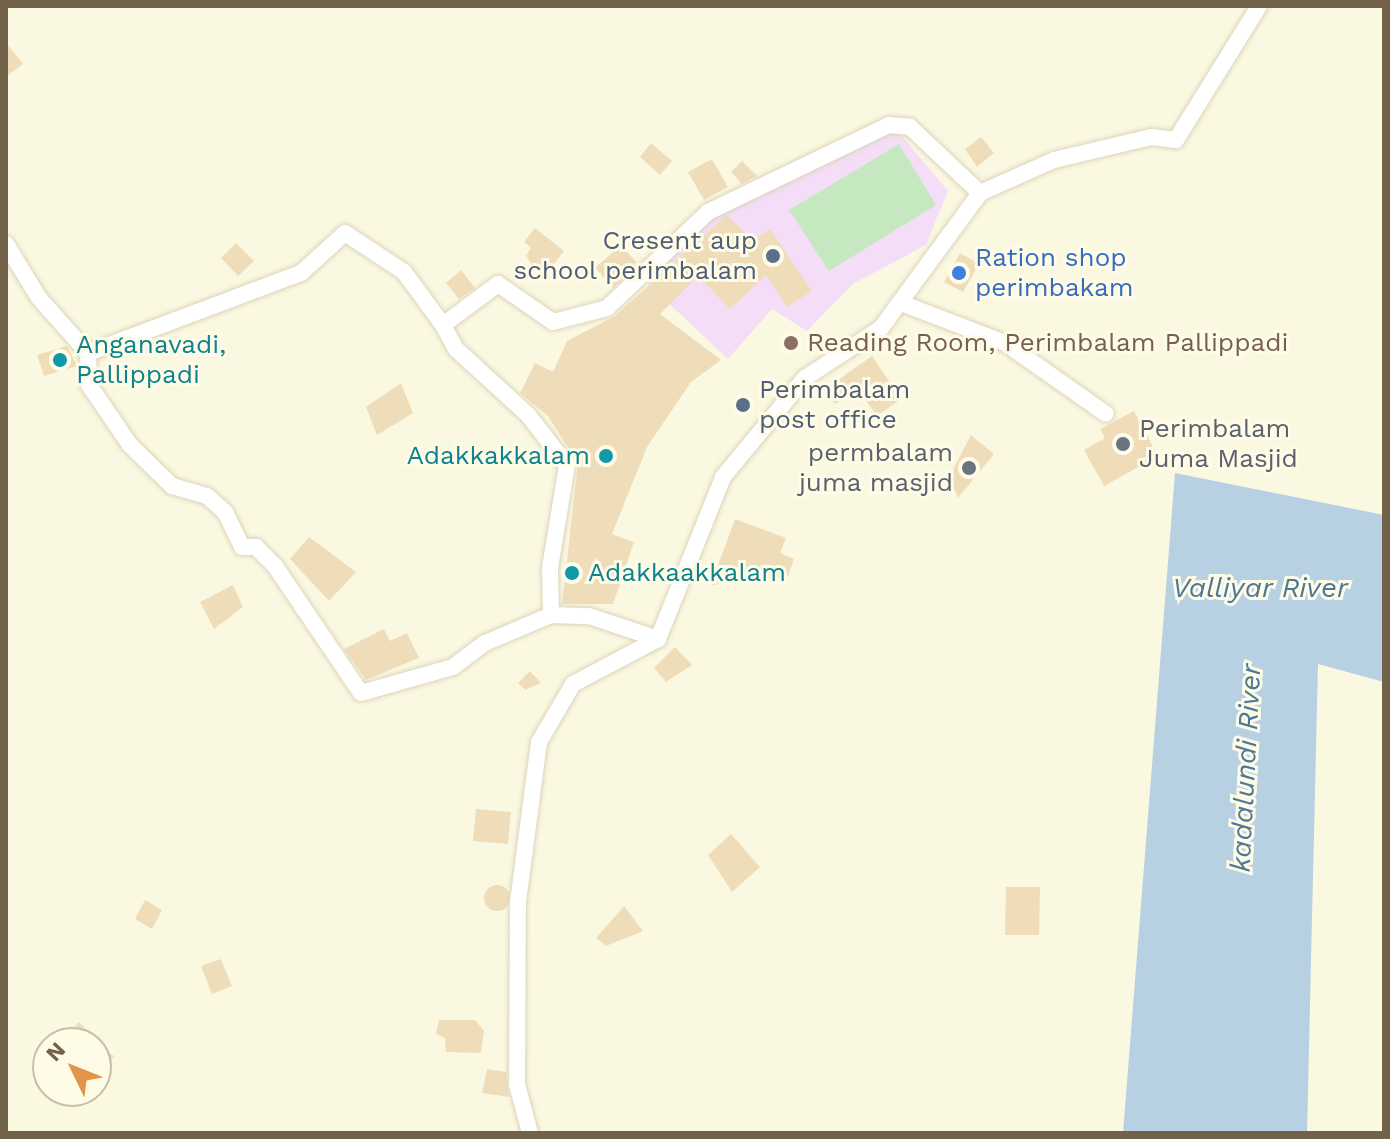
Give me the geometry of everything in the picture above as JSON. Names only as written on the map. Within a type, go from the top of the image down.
[{"type":"street","points":[[530,1133],[517,1084],[518,902],[539,742],[573,684],[658,639],[723,477],[805,378],[881,328],[980,193],[1054,160],[1151,137],[1176,140],[1259,6]]},
{"type":"street","points":[[443,325],[498,284],[553,322],[607,308],[708,212],[889,125],[910,127],[980,193]]},
{"type":"street","points":[[88,353],[301,273],[345,233],[404,272],[443,325],[456,349],[528,415],[567,465],[550,568],[551,615]]},
{"type":"street","points":[[6,244],[39,298],[88,353],[89,385],[130,445],[172,486],[207,496],[225,512],[242,547],[256,547],[275,566],[361,693],[453,667],[485,643],[551,615],[589,616],[658,639]]},
{"type":"street","points":[[901,303],[1005,343],[1106,414]]},
{"type":"shaded area","points":[[897,130],[948,191],[926,245],[853,284],[807,331],[772,309],[728,359],[647,283],[719,211]]},
{"type":"green space","points":[[899,144],[936,205],[829,271],[789,210]]},
{"type":"water","name":"Valliyar River","points":[[1175,473],[1384,515],[1384,682],[1318,664],[1307,1133],[1123,1133]]},
{"type":"building","points":[[6,43],[23,64],[6,77]]},
{"type":"building","points":[[981,137],[994,153],[977,167],[965,149]]},
{"type":"building","points":[[651,143],[672,161],[660,175],[640,157]]},
{"type":"building","points":[[712,159],[728,187],[704,200],[688,172]]},
{"type":"building","points":[[742,161],[757,176],[742,184],[731,172]]},
{"type":"building","name":"Adakkakkalam","points":[[727,215],[753,241],[770,229],[812,291],[787,307],[766,275],[730,309],[698,276],[660,314],[721,360],[691,382],[647,447],[612,534],[634,542],[613,604],[562,604],[578,463],[548,416],[520,393],[535,363],[553,372],[567,341],[615,316]]},
{"type":"building","points":[[535,228],[564,251],[542,280],[526,256],[531,248],[524,242]]},
{"type":"building","points":[[236,243],[254,261],[238,276],[221,258]]},
{"type":"building","points":[[621,245],[638,264],[613,288],[595,268]]},
{"type":"building","points":[[960,253],[979,264],[963,292],[944,282]]},
{"type":"building","points":[[461,270],[475,288],[459,299],[446,283]]},
{"type":"building","name":"Anganavadi, Pallippadi","points":[[67,346],[77,366],[44,376],[37,355]]},
{"type":"building","points":[[872,356],[901,399],[877,416],[857,388],[835,404],[824,390]]},
{"type":"building","points":[[401,383],[413,413],[377,435],[366,407]]},
{"type":"building","name":"Perimbalam Juma Masjid","points":[[1134,411],[1158,456],[1104,486],[1084,450],[1105,438],[1100,429]]},
{"type":"building","name":"permbalam juma masjid","points":[[971,435],[994,454],[958,498],[949,477]]},
{"type":"building","points":[[735,519],[786,538],[780,553],[794,559],[788,576],[711,585]]},
{"type":"building","points":[[309,537],[356,572],[329,601],[290,559]]},
{"type":"building","points":[[233,585],[243,607],[214,629],[200,602]]},
{"type":"building","points":[[384,629],[390,641],[407,633],[419,658],[366,680],[344,649]]},
{"type":"building","points":[[675,647],[692,665],[666,682],[654,668]]},
{"type":"building","points":[[530,671],[541,683],[525,690],[518,683]]},
{"type":"building","points":[[476,809],[511,812],[508,844],[473,841]]},
{"type":"building","points":[[731,834],[760,867],[732,892],[708,855]]},
{"type":"building","points":[[497,885],[506,889],[510,898],[506,907],[497,911],[488,907],[484,898],[488,889]]},
{"type":"building","points":[[1006,887],[1040,887],[1039,935],[1005,935]]},
{"type":"building","points":[[145,900],[162,910],[152,929],[135,919]]},
{"type":"building","points":[[624,906],[643,931],[606,946],[596,938]]},
{"type":"building","points":[[221,959],[232,986],[212,994],[201,966]]},
{"type":"building","points":[[439,1020],[475,1020],[484,1031],[481,1053],[446,1052],[445,1038],[436,1034]]},
{"type":"building","points":[[487,1069],[506,1072],[509,1097],[482,1093]]},
{"type":"place","name":"Cresent aup school perimbalam","points":[[773,256]]},
{"type":"place","name":"Ration shop perimbakam","points":[[959,273]]},
{"type":"place","name":"Reading Room, Perimbalam Pallippadi","points":[[791,343]]},
{"type":"place","name":"Anganavadi, Pallippadi","points":[[60,360]]},
{"type":"place","name":"Perimbalam post office","points":[[743,405]]},
{"type":"place","name":"Perimbalam Juma Masjid","points":[[1123,444]]},
{"type":"place","name":"Adakkakkalam","points":[[606,456]]},
{"type":"place","name":"permbalam juma masjid","points":[[969,468]]},
{"type":"place","name":"Adakkaakkalam","points":[[572,573]]},
{"type":"water label","name":"kadalundi River","points":[[1246,768]]}]
